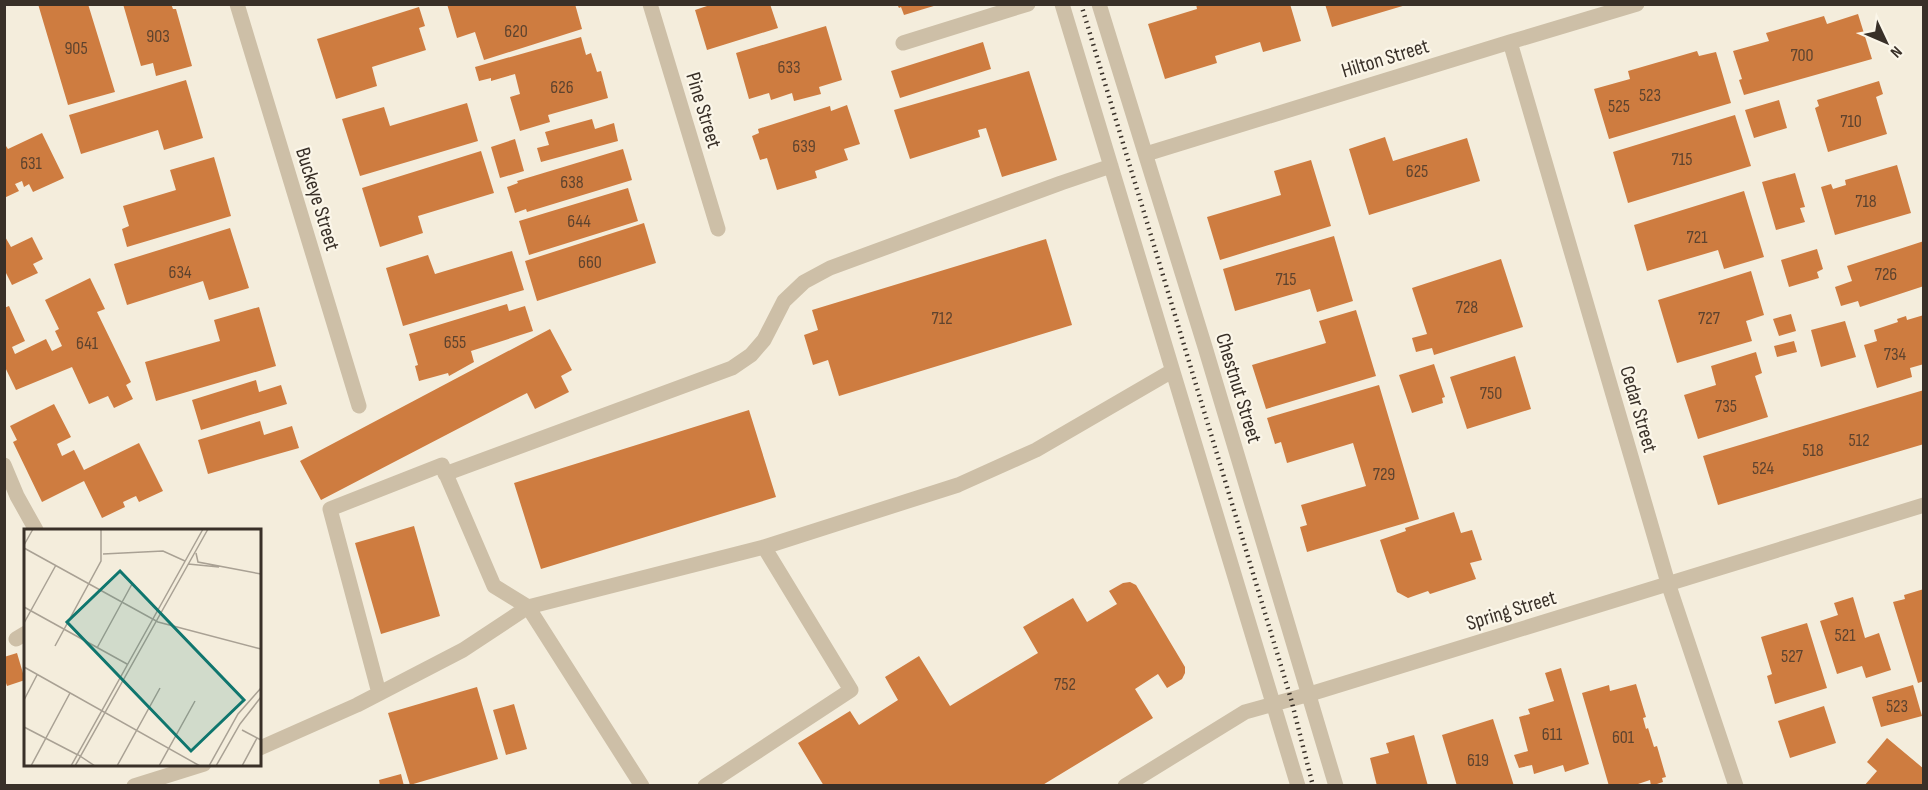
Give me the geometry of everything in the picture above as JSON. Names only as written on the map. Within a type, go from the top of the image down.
[{"type":"street","name":"Buckeye Street","points":[[237,4],[359,406]]},
{"type":"street","name":"Pine Street","points":[[650,4],[718,229]]},
{"type":"street","points":[[903,43],[1028,4]]},
{"type":"street","points":[[1062,4],[1298,786]]},
{"type":"street","name":"Chestnut Street","points":[[1099,4],[1310,694],[1336,786]]},
{"type":"street","name":"Hilton Street","points":[[1146,154],[1637,4]]},
{"type":"street","name":"Cedar Street","points":[[1510,42],[1668,583],[1736,786]]},
{"type":"street","points":[[445,474],[732,368],[751,355],[764,340],[784,301],[804,282],[830,268],[1111,166]]},
{"type":"street","points":[[261,748],[379,693],[463,650],[528,607],[764,546],[958,485],[1036,450],[1172,371]]},
{"type":"street","points":[[4,465],[35,529]]},
{"type":"street","points":[[379,693],[330,509],[442,465],[494,586],[528,607],[642,786]]},
{"type":"street","name":"Spring Street","points":[[1125,786],[1245,712],[1923,505]]},
{"type":"street","points":[[705,786],[851,690],[764,546]]},
{"type":"street","points":[[134,786],[201,766]]},
{"type":"building","points":[[38,4],[88,4],[115,92],[68,105]]},
{"type":"building","points":[[123,4],[171,4],[173,9],[176,9],[192,66],[156,76],[153,63],[141,66]]},
{"type":"building","points":[[447,4],[575,4],[582,29],[484,60],[475,32],[457,38]]},
{"type":"building","points":[[713,4],[770,4],[778,28],[707,50],[695,10]]},
{"type":"building","points":[[897,4],[937,4],[937,5],[904,15]]},
{"type":"building","points":[[1196,4],[1290,4],[1301,41],[1263,52],[1260,42],[1215,56],[1217,63],[1165,79],[1148,24],[1197,9]]},
{"type":"building","points":[[1325,4],[1406,4],[1406,5],[1332,27]]},
{"type":"building","points":[[419,7],[425,26],[419,28],[426,50],[372,67],[377,86],[336,99],[317,39]]},
{"type":"building","points":[[1858,14],[1872,59],[1744,95],[1739,80],[1742,79],[1733,51],[1769,41],[1766,33],[1824,16],[1827,24]]},
{"type":"building","points":[[826,26],[842,80],[819,87],[821,94],[794,101],[792,93],[771,100],[769,93],[749,99],[736,53]]},
{"type":"building","points":[[581,37],[586,55],[591,53],[597,72],[601,71],[608,98],[548,115],[550,122],[520,131],[510,97],[520,94],[515,74],[491,81],[491,78],[479,81],[475,67]]},
{"type":"building","points":[[983,42],[991,69],[900,98],[891,71]]},
{"type":"building","points":[[1697,51],[1699,56],[1716,52],[1731,103],[1609,139],[1594,89],[1630,79],[1628,71]]},
{"type":"building","points":[[1029,71],[1057,160],[1002,177],[986,128],[978,130],[980,137],[910,159],[894,110]]},
{"type":"building","points":[[186,80],[203,138],[164,150],[158,130],[81,154],[69,115]]},
{"type":"building","points":[[1879,81],[1883,94],[1876,97],[1887,134],[1828,152],[1815,108],[1819,106],[1817,100]]},
{"type":"building","points":[[1779,100],[1787,128],[1754,138],[1745,110]]},
{"type":"building","points":[[467,103],[478,141],[360,176],[342,119],[384,107],[390,126]]},
{"type":"building","points":[[847,105],[860,144],[844,149],[848,160],[815,171],[817,178],[777,190],[767,158],[760,160],[752,136],[759,133],[758,129],[830,106],[831,111]]},
{"type":"building","points":[[1735,115],[1751,166],[1628,203],[1613,152]]},
{"type":"building","points":[[592,119],[595,129],[614,123],[618,141],[541,162],[537,148],[549,145],[545,132]]},
{"type":"building","points":[[42,133],[64,178],[33,192],[29,184],[24,187],[22,181],[15,184],[19,191],[4,198],[4,143],[8,149]]},
{"type":"building","points":[[1385,137],[1393,161],[1467,138],[1480,181],[1369,215],[1349,149]]},
{"type":"building","points":[[515,139],[524,171],[500,178],[491,147]]},
{"type":"building","points":[[623,149],[632,180],[527,212],[526,209],[515,213],[507,187],[518,183],[517,181]]},
{"type":"building","points":[[481,151],[494,193],[418,216],[423,233],[380,247],[362,188]]},
{"type":"building","points":[[214,157],[231,216],[127,247],[122,229],[129,226],[123,206],[176,190],[170,170]]},
{"type":"building","points":[[1311,160],[1331,226],[1220,260],[1207,217],[1281,195],[1274,171]]},
{"type":"building","points":[[1897,165],[1911,213],[1835,235],[1821,187],[1831,184],[1833,189],[1846,185],[1845,180]]},
{"type":"building","points":[[1795,173],[1805,207],[1800,208],[1805,222],[1776,230],[1762,182]]},
{"type":"building","points":[[628,188],[638,221],[529,255],[519,221]]},
{"type":"building","points":[[1744,191],[1764,257],[1724,269],[1718,250],[1647,271],[1634,225]]},
{"type":"building","points":[[644,223],[656,263],[537,301],[525,261]]},
{"type":"building","points":[[230,228],[249,288],[209,300],[203,281],[127,305],[114,264]]},
{"type":"building","points":[[4,235],[11,247],[32,237],[43,259],[33,264],[38,273],[12,285],[4,269]]},
{"type":"building","points":[[1334,236],[1353,301],[1317,312],[1310,289],[1235,311],[1223,269]]},
{"type":"building","points":[[1046,239],[1072,325],[839,396],[828,360],[813,365],[804,335],[818,330],[812,310]]},
{"type":"building","points":[[1924,241],[1924,286],[1860,307],[1858,301],[1841,306],[1835,287],[1852,281],[1847,266]]},
{"type":"building","points":[[1817,249],[1823,269],[1817,272],[1819,278],[1789,287],[1781,260]]},
{"type":"building","points":[[512,251],[524,290],[403,326],[386,268],[428,255],[435,274]]},
{"type":"building","points":[[1501,259],[1523,327],[1434,355],[1432,348],[1416,352],[1412,338],[1427,334],[1412,288]]},
{"type":"building","points":[[1751,271],[1764,315],[1746,321],[1752,341],[1677,363],[1658,300]]},
{"type":"building","points":[[90,278],[105,309],[97,312],[131,382],[126,385],[133,399],[114,408],[108,396],[89,404],[72,367],[16,390],[4,365],[4,308],[9,306],[25,341],[12,347],[15,354],[46,339],[52,351],[62,346],[55,331],[59,329],[45,300]]},
{"type":"building","points":[[507,304],[509,311],[525,306],[533,331],[471,351],[474,362],[449,376],[448,373],[419,381],[415,366],[418,365],[409,334]]},
{"type":"building","points":[[259,307],[276,366],[156,401],[145,362],[220,341],[214,320]]},
{"type":"building","points":[[1356,310],[1376,376],[1266,409],[1252,365],[1326,343],[1319,321]]},
{"type":"building","points":[[1791,314],[1796,331],[1779,336],[1773,319]]},
{"type":"building","points":[[1924,315],[1924,364],[1910,368],[1912,377],[1877,388],[1864,345],[1877,341],[1874,330],[1898,322],[1897,319],[1906,316],[1907,320]]},
{"type":"building","points":[[1845,321],[1856,357],[1821,367],[1811,330]]},
{"type":"building","points":[[550,329],[572,370],[561,376],[569,392],[535,409],[527,393],[321,500],[300,461]]},
{"type":"building","points":[[1794,341],[1797,352],[1777,357],[1774,346]]},
{"type":"building","points":[[1756,352],[1762,373],[1755,376],[1768,417],[1698,439],[1684,395],[1716,385],[1711,366]]},
{"type":"building","points":[[1515,356],[1531,409],[1467,429],[1450,377]]},
{"type":"building","points":[[1434,364],[1445,397],[1442,398],[1443,403],[1412,413],[1399,375]]},
{"type":"building","points":[[256,380],[259,392],[281,385],[287,404],[201,430],[192,400]]},
{"type":"building","points":[[1379,385],[1419,519],[1307,552],[1300,527],[1307,525],[1301,505],[1366,486],[1353,443],[1287,463],[1281,442],[1275,444],[1267,418]]},
{"type":"building","points":[[1924,390],[1924,444],[1718,505],[1703,456]]},
{"type":"building","points":[[54,404],[71,437],[57,444],[62,456],[74,450],[84,470],[139,443],[163,491],[139,502],[136,496],[123,502],[125,507],[102,518],[84,481],[42,502],[13,442],[17,440],[10,426]]},
{"type":"building","points":[[749,410],[776,497],[541,569],[514,483]]},
{"type":"building","points":[[260,421],[264,435],[292,426],[299,448],[208,474],[198,440]]},
{"type":"building","points":[[1454,512],[1461,533],[1472,530],[1482,560],[1470,563],[1476,579],[1430,594],[1428,591],[1408,598],[1397,592],[1380,540],[1406,531],[1405,528]]},
{"type":"building","points":[[414,526],[440,616],[381,634],[355,543]]},
{"type":"building","points":[[1130,582],[1136,585],[1185,667],[1185,673],[1182,679],[1167,688],[1158,674],[1135,689],[1153,718],[1041,786],[824,786],[798,743],[850,711],[859,725],[898,700],[885,677],[919,656],[950,706],[1038,653],[1023,627],[1073,598],[1087,622],[1117,604],[1109,591],[1123,583]]},
{"type":"building","points":[[1924,589],[1924,681],[1918,683],[1893,602],[1905,599],[1904,595]]},
{"type":"building","points":[[1853,597],[1865,638],[1879,633],[1891,670],[1866,678],[1862,666],[1837,674],[1820,621],[1838,615],[1834,603]]},
{"type":"building","points":[[1807,623],[1827,688],[1775,704],[1767,676],[1772,674],[1761,637]]},
{"type":"building","points":[[17,653],[24,680],[7,686],[4,677],[4,657]]},
{"type":"building","points":[[1561,668],[1589,764],[1565,772],[1563,765],[1534,774],[1532,765],[1519,768],[1514,755],[1528,751],[1519,717],[1530,714],[1528,709],[1554,701],[1545,673]]},
{"type":"building","points":[[1636,684],[1646,717],[1643,718],[1646,729],[1648,728],[1654,747],[1657,746],[1666,777],[1662,778],[1663,782],[1651,786],[1650,780],[1632,786],[1609,786],[1582,693],[1609,685],[1610,691]]},
{"type":"building","points":[[1913,685],[1922,716],[1881,727],[1872,697]]},
{"type":"building","points":[[477,687],[498,759],[410,785],[388,713]]},
{"type":"building","points":[[514,704],[527,749],[506,755],[493,710]]},
{"type":"building","points":[[1824,706],[1836,743],[1790,758],[1778,721]]},
{"type":"building","points":[[1493,719],[1514,786],[1457,786],[1442,735]]},
{"type":"building","points":[[1414,735],[1428,786],[1377,786],[1370,758],[1389,753],[1386,743]]},
{"type":"building","points":[[1887,738],[1924,769],[1924,782],[1921,786],[1864,786],[1877,771],[1867,762]]},
{"type":"building","points":[[401,774],[404,786],[380,786],[379,780]]},
{"type":"railway","points":[[1081,4],[1291,699],[1313,786]]}]
